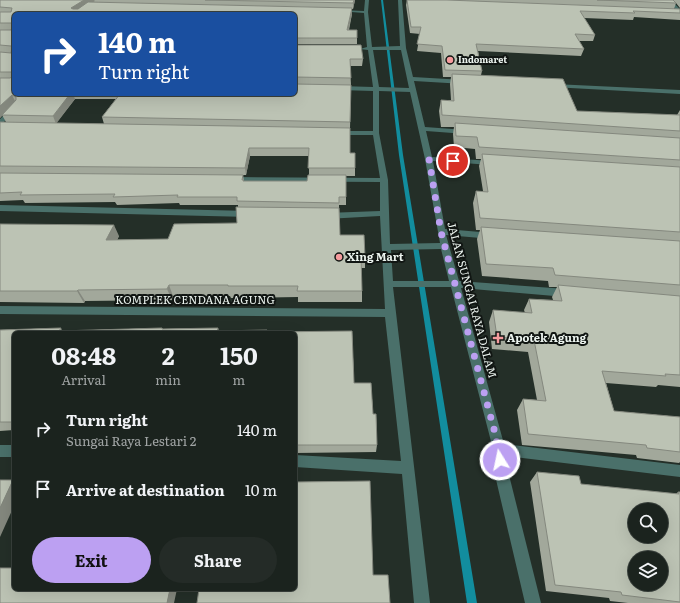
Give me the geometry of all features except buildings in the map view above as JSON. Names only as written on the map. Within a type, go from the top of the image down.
[{"type":"street","points":[[80,12],[97,0]]},
{"type":"street","points":[[367,0],[366,12],[376,88],[376,134],[384,180],[384,213],[390,313],[422,603]]},
{"type":"street","points":[[668,0],[680,13]]},
{"type":"street","name":"JALAN SUNGAI RAYA DALAM","points":[[402,1],[399,48],[411,86],[429,159],[441,232],[445,246],[449,284],[463,311],[499,449],[501,471],[533,603]]},
{"type":"street","points":[[90,6],[98,6]]},
{"type":"street","points":[[331,11],[366,12]]},
{"type":"street","points":[[672,13],[680,13]]},
{"type":"street","points":[[355,48],[399,48]]},
{"type":"street","points":[[332,88],[376,88],[474,82]]},
{"type":"street","points":[[545,86],[680,92]]},
{"type":"street","points":[[8,126],[0,124],[16,106]]},
{"type":"street","points":[[422,129],[470,132]]},
{"type":"street","points":[[329,132],[376,134]]},
{"type":"street","points":[[429,159],[497,164]]},
{"type":"street","points":[[227,179],[384,180]]},
{"type":"street","points":[[0,208],[255,214]]},
{"type":"street","points":[[319,216],[384,213]]},
{"type":"street","points":[[441,232],[501,236]]},
{"type":"street","points":[[386,247],[445,246]]},
{"type":"street","points":[[389,284],[449,284],[579,294]]},
{"type":"street","name":"KOMPLEK CENDANA AGUNG","points":[[0,310],[390,313]]},
{"type":"street","points":[[499,449],[680,471]]},
{"type":"street","points":[[0,451],[12,451]]},
{"type":"street","points":[[297,462],[408,468]]},
{"type":"waterway","points":[[382,0],[401,155],[472,603]]},
{"type":"place","name":"Indomaret","points":[[450,60]]},
{"type":"place","name":"Xing Mart","points":[[339,257]]},
{"type":"place","name":"Apotek Agung","points":[[498,338]]},
{"type":"route","points":[[453,161],[429,159],[441,232],[495,433],[500,460]]}]
